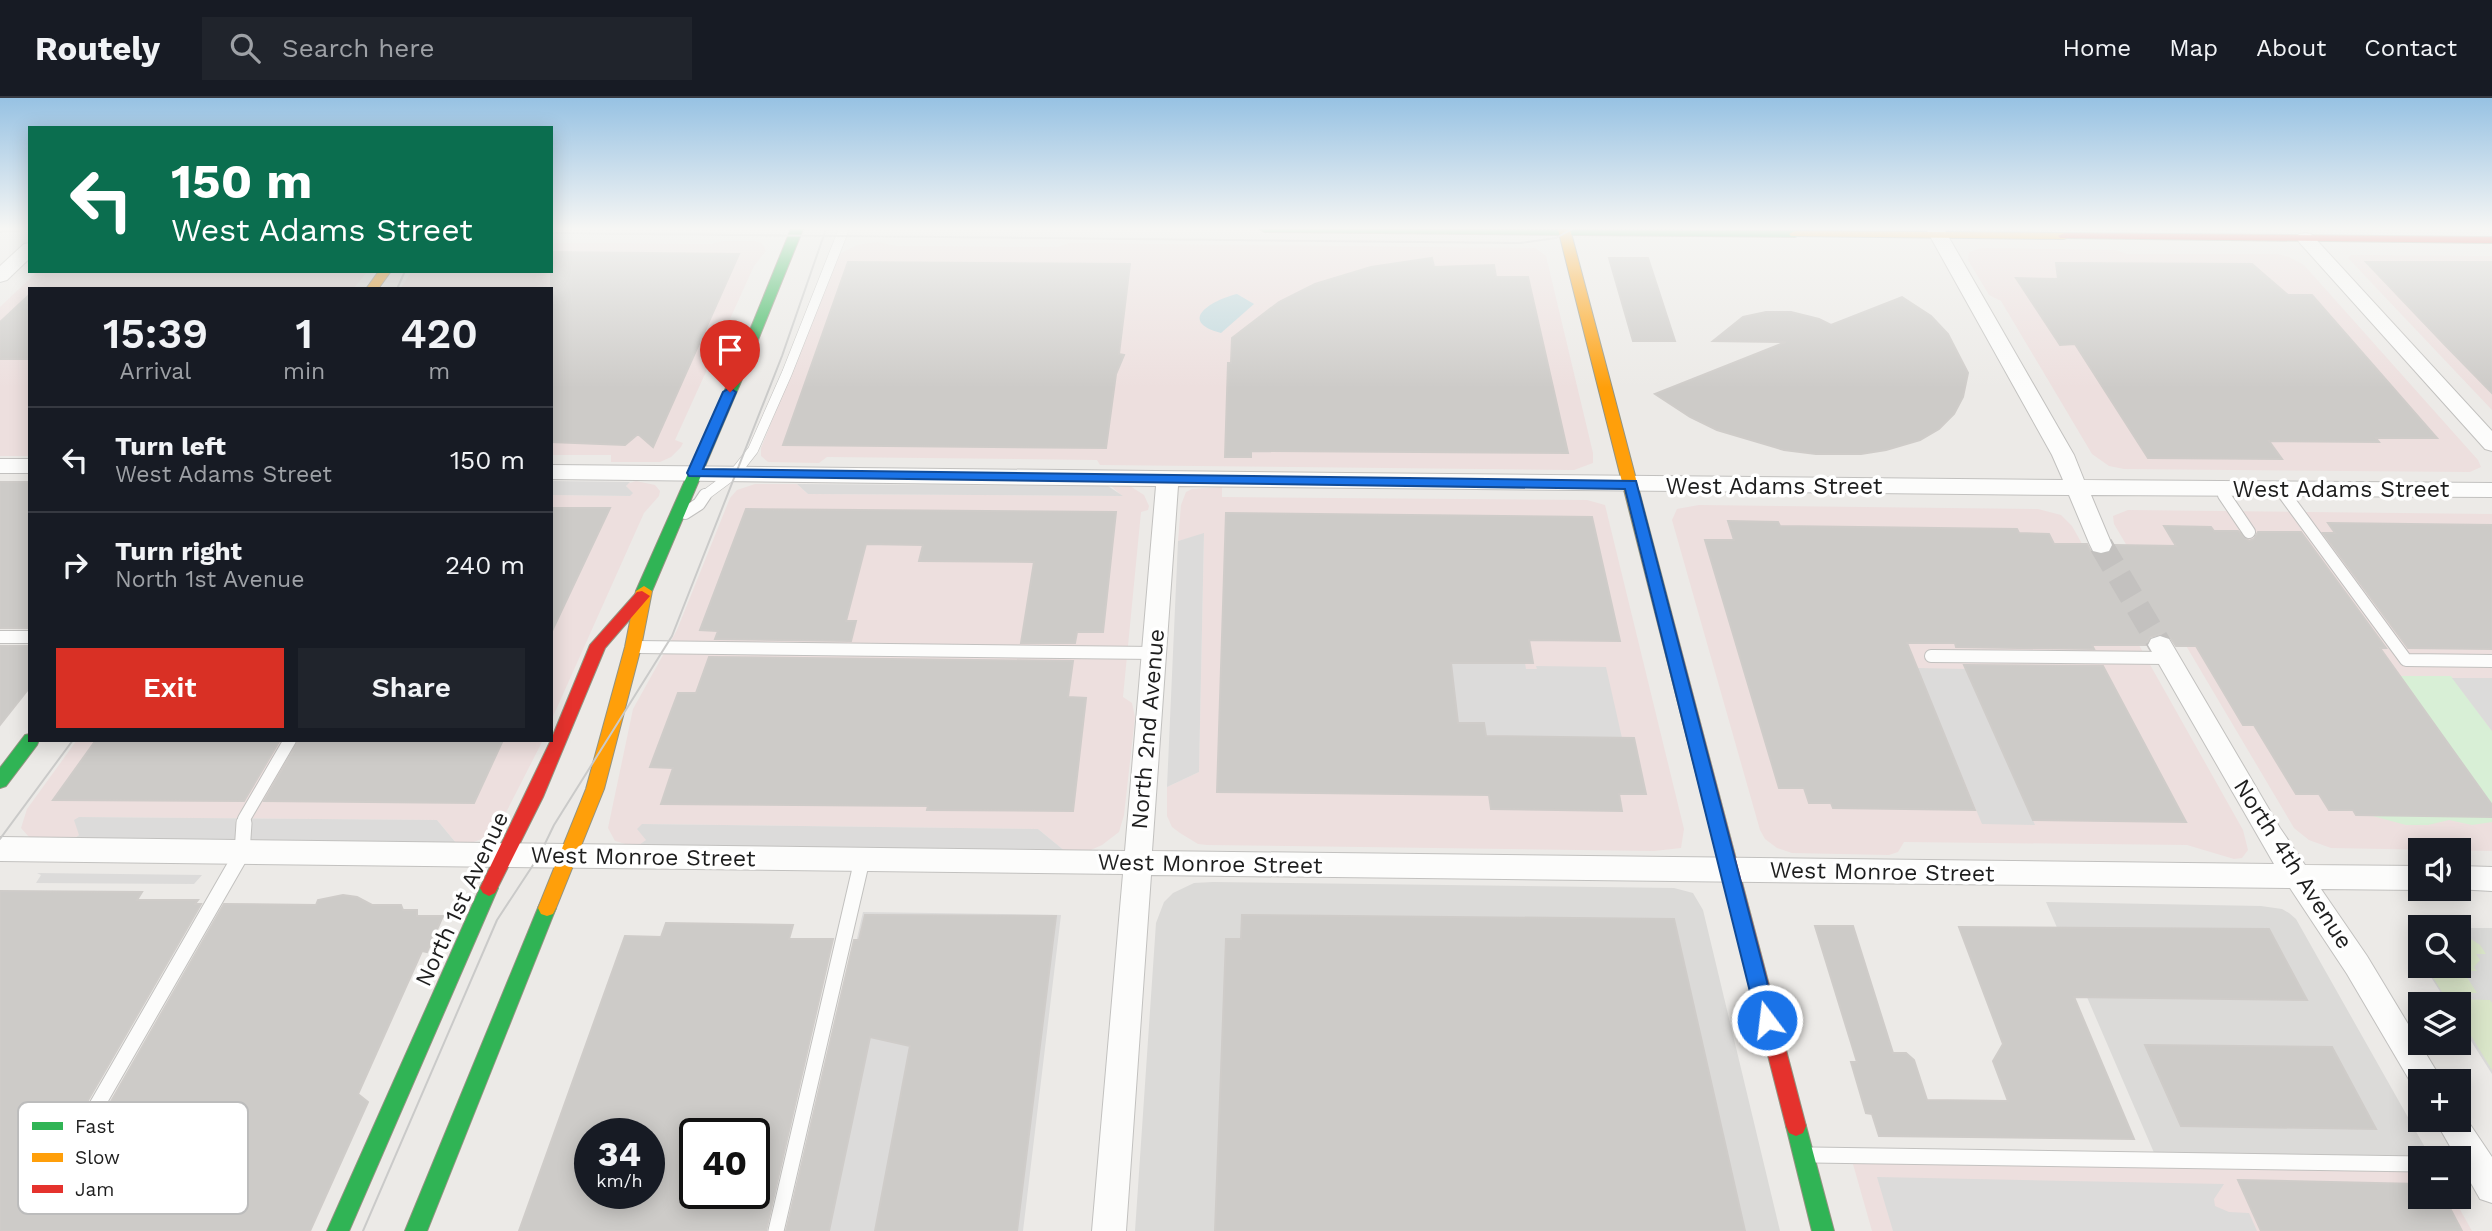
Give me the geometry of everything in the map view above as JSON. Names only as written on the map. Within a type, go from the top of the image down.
[{"type":"main road","name":"North 1st Avenue","points":[[416,1231],[595,789],[633,647],[642,596],[775,282]]},
{"type":"main road","points":[[1578,282],[1823,1231]]},
{"type":"main road","name":"North 1st Avenue","points":[[338,1231],[504,856],[534,797],[598,645],[642,596]]},
{"type":"main road","points":[[0,781],[29,742]]},
{"type":"street","points":[[1965,282],[2063,455],[2101,545]]},
{"type":"street","points":[[2345,282],[2492,444]]},
{"type":"street","points":[[0,466],[28,466]]},
{"type":"street","name":"West Adams Street","points":[[553,472],[1168,477],[1631,485],[2492,490]]},
{"type":"street","name":"North 2nd Avenue","points":[[1108,1231],[1168,477]]},
{"type":"street","name":"North 4th Avenue","points":[[2163,652],[2270,836],[2357,965],[2420,1069]]},
{"type":"street","name":"West Monroe Street","points":[[0,849],[2408,878]]},
{"type":"street","points":[[2471,878],[2492,879]]},
{"type":"street","points":[[2458,1132],[2480,1171]]},
{"type":"lane","points":[[676,519],[735,473],[753,450],[823,282]]},
{"type":"lane","points":[[2220,489],[2249,532]]},
{"type":"lane","points":[[2281,489],[2406,660],[2492,661]]},
{"type":"lane","points":[[0,637],[28,637]]},
{"type":"lane","points":[[633,647],[1154,653]]},
{"type":"lane","points":[[1931,656],[2163,652]]},
{"type":"lane","points":[[99,1102],[242,853],[244,819],[289,742]]},
{"type":"lane","points":[[776,1231],[862,860]]},
{"type":"lane","points":[[1803,1155],[2408,1164]]},
{"type":"shaded area","points":[[27,282],[359,282],[355,287],[28,287],[28,456],[0,456],[0,307]]},
{"type":"shaded area","points":[[405,282],[747,282],[675,440],[683,443],[671,457],[660,462],[611,462],[611,455],[553,455],[553,287],[401,287]]},
{"type":"shaded area","points":[[828,282],[1552,282],[1593,453],[1593,463],[1574,470],[1100,465],[1097,460],[827,457],[819,463],[768,462],[761,456],[761,448]]},
{"type":"shaded area","points":[[1981,282],[2319,282],[2478,460],[2481,467],[2470,472],[2124,469],[2109,466],[2092,454],[2001,301],[1989,295]]},
{"type":"shaded area","points":[[2371,282],[2492,282],[2492,410]]},
{"type":"shaded area","points":[[553,481],[630,482],[626,486],[633,493],[630,496],[553,495]]},
{"type":"shaded area","points":[[636,481],[655,485],[660,491],[659,496],[644,513],[553,717],[553,495],[630,496],[626,484]]},
{"type":"shaded area","points":[[755,484],[797,484],[808,494],[1122,496],[1110,485],[1130,486],[1144,495],[1149,506],[1148,510],[1141,512],[1123,697],[1132,703],[1135,717],[1124,815],[1119,832],[1102,845],[1084,853],[1066,852],[1038,829],[642,824],[646,840],[643,845],[615,841],[608,828],[633,709],[677,630],[730,498],[737,490]]},
{"type":"shaded area","points":[[797,484],[1108,486],[1123,496],[808,494]]},
{"type":"shaded area","points":[[1222,487],[1222,497],[1587,500],[1605,505],[1684,829],[1681,848],[1654,851],[1207,845],[1198,844],[1172,827],[1167,816],[1167,787],[1199,772],[1204,534],[1178,541],[1181,505],[1186,492],[1192,489]]},
{"type":"shaded area","points":[[1699,505],[2038,509],[2061,515],[2072,526],[2243,830],[2248,850],[2242,858],[2234,859],[2187,845],[1904,842],[1898,852],[1889,855],[1792,853],[1777,848],[1765,839],[1760,830],[1672,520],[1677,509]]},
{"type":"shaded area","points":[[2128,510],[2492,514],[2492,851],[2471,851],[2471,838],[2408,838],[2408,849],[2331,848],[2309,840],[2294,828],[2114,524],[2113,516]]},
{"type":"shaded area","points":[[1204,533],[1199,772],[1167,787],[1178,541]]},
{"type":"shaded area","points":[[1451,661],[1525,663],[1526,669],[1537,669],[1536,666],[1606,667],[1622,738],[1486,736],[1484,723],[1458,723]]},
{"type":"shaded area","points":[[1917,668],[1966,669],[2035,825],[1982,824]]},
{"type":"shaded area","points":[[2452,678],[2492,678],[2492,731]]},
{"type":"shaded area","points":[[76,742],[542,742],[495,834],[471,843],[456,843],[437,820],[79,817],[79,835],[74,839],[29,837],[21,828],[27,809]]},
{"type":"shaded area","points":[[79,817],[437,820],[456,843],[74,839],[79,835],[74,820]]},
{"type":"shaded area","points":[[642,824],[1038,829],[1066,852],[639,845],[646,840],[637,829]]},
{"type":"shaded area","points":[[37,873],[202,875],[194,884],[36,883],[41,875]]},
{"type":"shaded area","points":[[1194,883],[1674,888],[1693,893],[1703,910],[1780,1231],[1135,1231],[1156,923],[1164,902],[1173,893]]},
{"type":"shaded area","points":[[2046,902],[2261,906],[2282,909],[2296,919],[2408,1117],[2408,1132],[2416,1132],[2424,1146],[2408,1146],[2408,1158],[2155,1155]]},
{"type":"shaded area","points":[[863,912],[1061,915],[1023,1231],[790,1231]]},
{"type":"shaded area","points":[[2471,928],[2492,928],[2492,1074],[2471,1041],[2471,992],[2440,992],[2432,978],[2471,978]]},
{"type":"shaded area","points":[[1849,1150],[2408,1158],[2408,1209],[2460,1209],[2472,1231],[1872,1231]]},
{"type":"shaded area","points":[[1877,1177],[2224,1184],[2214,1199],[2215,1206],[2229,1212],[2249,1213],[2257,1231],[1893,1231]]},
{"type":"green space","points":[[2399,676],[2451,676],[2492,731],[2492,822],[2472,825],[2449,820],[2428,825],[2406,825],[2369,815]]},
{"type":"green space","points":[[2471,939],[2480,945],[2486,954],[2476,954],[2480,960],[2474,967],[2477,971],[2471,971]]},
{"type":"green space","points":[[2433,978],[2467,978],[2477,993],[2471,992],[2442,992]]},
{"type":"green space","points":[[2471,1000],[2490,1000],[2492,1003],[2492,1070],[2471,1036]]},
{"type":"water","points":[[1237,294],[1254,304],[1221,333],[1201,323],[1200,317],[1209,306]]},
{"type":"building","points":[[551,282],[727,282],[653,447],[638,434],[625,445],[553,442]]},
{"type":"building","points":[[841,282],[1128,282],[1119,354],[1124,355],[1116,374],[1106,448],[783,445]]},
{"type":"building","points":[[1529,282],[1568,453],[1251,451],[1251,457],[1225,457],[1228,363],[1231,363],[1232,338],[1279,302],[1315,284]]},
{"type":"building","points":[[1616,282],[1656,282],[1675,341],[1633,341]]},
{"type":"building","points":[[2019,282],[2273,282],[2288,295],[2312,295],[2437,438],[2376,438],[2379,442],[2269,441],[2282,459],[2148,458],[2075,344],[2060,345]]},
{"type":"building","points":[[2385,282],[2492,282],[2492,393]]},
{"type":"building","points":[[28,296],[28,359],[0,359],[0,322]]},
{"type":"building","points":[[1902,297],[1931,316],[1948,334],[1968,373],[1963,397],[1954,414],[1939,429],[1920,440],[1861,454],[1816,454],[1784,450],[1717,430],[1690,417],[1655,394],[1786,342],[1713,341],[1743,317],[1766,312],[1791,312],[1831,325]]},
{"type":"building","points":[[0,482],[28,482],[28,628],[0,628]]},
{"type":"building","points":[[553,508],[610,508],[553,629]]},
{"type":"building","points":[[746,509],[1116,512],[1103,632],[1077,632],[1075,643],[1021,643],[1034,562],[919,561],[923,545],[866,544],[846,621],[856,621],[851,641],[715,639],[718,631],[700,630]]},
{"type":"building","points":[[1226,513],[1592,517],[1620,641],[1529,640],[1533,663],[1451,663],[1458,723],[1484,723],[1486,736],[1634,738],[1646,794],[1619,794],[1622,811],[1491,809],[1489,795],[1217,792]]},
{"type":"building","points":[[1728,521],[1778,522],[1780,526],[2017,529],[2019,533],[2049,534],[2054,544],[2087,544],[2091,552],[2100,556],[2110,554],[2114,545],[2176,546],[2164,526],[2211,527],[2214,531],[2238,531],[2249,541],[2254,539],[2258,532],[2301,532],[2386,648],[2380,648],[2492,805],[2492,817],[2356,815],[2353,810],[2329,810],[2319,794],[2296,794],[2254,725],[2243,725],[2196,646],[2176,646],[2170,637],[2161,634],[2150,637],[2146,645],[2092,645],[2094,649],[1956,647],[1955,643],[1907,643],[1975,810],[1833,808],[1831,803],[1809,803],[1804,788],[1779,788],[1705,540],[1734,540]]},
{"type":"building","points":[[2328,523],[2492,525],[2492,649],[2408,648],[2323,533],[2335,533]]},
{"type":"building","points":[[0,646],[28,646],[28,690],[0,725]]},
{"type":"building","points":[[709,657],[1073,661],[1068,697],[1086,698],[1073,811],[927,810],[928,806],[661,804],[673,768],[650,767],[678,693],[696,693]]},
{"type":"building","points":[[1964,665],[2103,666],[2186,822],[2033,820]]},
{"type":"building","points":[[95,742],[279,742],[244,801],[53,800]]},
{"type":"building","points":[[298,742],[502,742],[474,803],[264,801]]},
{"type":"building","points":[[0,891],[142,892],[137,900],[198,900],[195,904],[201,904],[87,1102],[18,1102],[18,1214],[248,1214],[248,1102],[111,1102],[224,904],[316,905],[318,900],[343,895],[357,897],[372,905],[401,905],[403,910],[417,910],[417,916],[443,916],[427,952],[422,951],[358,1094],[368,1102],[310,1231],[0,1231]]},
{"type":"building","points":[[865,915],[1056,916],[1017,1231],[875,1231],[910,1046],[870,1037],[829,1231],[786,1231],[854,940],[859,940]]},
{"type":"building","points":[[1242,915],[1674,919],[1745,1231],[1215,1231],[1226,939],[1241,939]]},
{"type":"building","points":[[666,923],[793,925],[789,939],[833,939],[766,1231],[519,1231],[625,936],[661,937]]},
{"type":"building","points":[[1815,926],[1853,926],[1893,1053],[1906,1053],[1914,1060],[1927,1100],[2008,1101],[1993,1061],[2003,1044],[1959,927],[2269,929],[2307,1000],[2074,997],[2134,1139],[1879,1136],[1872,1114],[1866,1113],[1851,1062],[1857,1062]]},
{"type":"building","points":[[2145,1045],[2332,1047],[2376,1129],[2181,1126]]},
{"type":"building","points":[[2238,1180],[2408,1184],[2408,1209],[2450,1209],[2462,1231],[2261,1231]]},
{"type":"tunnel","points":[[2101,545],[2160,645]]},
{"type":"tram line","points":[[398,287],[400,282]]},
{"type":"tram line","points":[[363,1231],[497,920],[539,856],[554,825],[672,636],[782,356],[808,282]]},
{"type":"tram line","points":[[0,839],[72,742]]},
{"type":"traffic: fast","points":[[644,591],[776,282]]},
{"type":"traffic: fast","points":[[0,781],[29,742]]},
{"type":"traffic: fast","points":[[338,1231],[489,888]]},
{"type":"traffic: fast","points":[[416,1231],[547,908]]},
{"type":"traffic: fast","points":[[1796,1126],[1823,1231]]},
{"type":"traffic: slow","points":[[373,287],[377,282]]},
{"type":"traffic: slow","points":[[1578,282],[1663,612]]},
{"type":"traffic: slow","points":[[547,908],[595,789],[633,647],[644,591]]},
{"type":"traffic: jam","points":[[489,888],[534,797],[598,645],[642,596]]},
{"type":"traffic: jam","points":[[1663,612],[1796,1126]]},
{"type":"route","points":[[730,392],[694,473],[1201,477],[1631,485],[1767,1020]]}]
